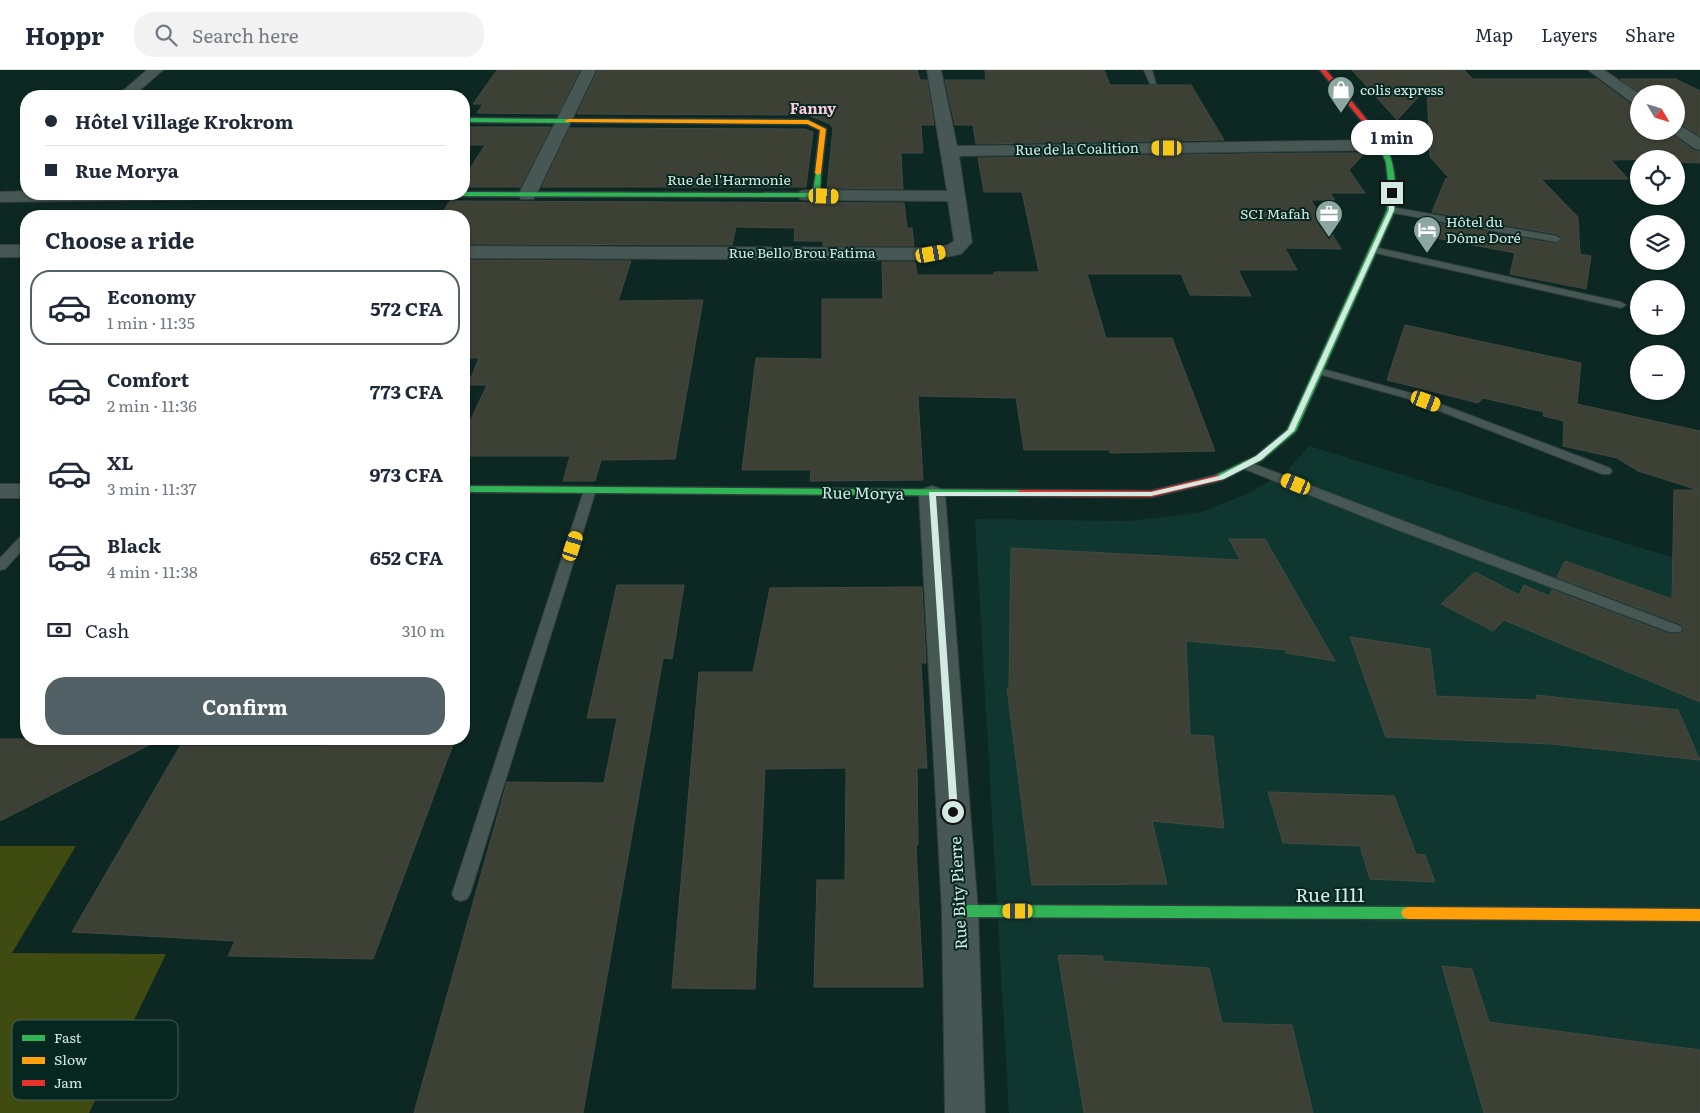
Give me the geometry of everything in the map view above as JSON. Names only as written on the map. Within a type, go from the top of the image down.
[{"type":"street","points":[[131,90],[156,70]]},
{"type":"street","points":[[527,195],[590,70]]},
{"type":"street","name":"Rue Bello Brou Fatima","points":[[470,252],[931,254],[954,250],[963,242],[950,151],[934,70]]},
{"type":"street","name":"Rue Morya","points":[[470,489],[932,494],[1151,494],[1222,477],[1259,458],[1291,431],[1391,210],[1392,175],[1384,146],[1322,70]]},
{"type":"street","points":[[1595,70],[1630,95]]},
{"type":"street","points":[[470,120],[564,120]]},
{"type":"street","name":"Rue de l'Harmonie","points":[[470,195],[806,195],[816,192],[823,129],[808,122],[564,120]]},
{"type":"street","points":[[1685,134],[1700,145]]},
{"type":"street","name":"Rue de la Coalition","points":[[950,151],[1384,146]]},
{"type":"street","points":[[6,191],[20,191]]},
{"type":"street","points":[[806,195],[957,196]]},
{"type":"street","points":[[0,251],[20,251]]},
{"type":"street","points":[[0,491],[20,491]]},
{"type":"street","name":"Rue Bity Pierre","points":[[932,494],[960,911],[965,1113]]},
{"type":"street","name":"Rue I111","points":[[960,911],[1700,915]]},
{"type":"lane","points":[[1148,70],[1153,82]]},
{"type":"lane","points":[[1391,210],[1556,239]]},
{"type":"lane","points":[[1374,250],[1621,305]]},
{"type":"lane","points":[[1319,371],[1410,396],[1606,471]]},
{"type":"lane","points":[[1246,464],[1395,524],[1675,629]]},
{"type":"lane","points":[[461,894],[590,490]]},
{"type":"lane","points":[[0,566],[20,545]]},
{"type":"shaded area","points":[[1309,446],[1700,566],[1700,1113],[1009,1113],[975,519],[1127,521],[1198,513],[1247,494],[1287,471]]},
{"type":"green space","points":[[0,846],[76,846],[12,953],[166,954],[134,1020],[12,1020],[12,1100],[95,1100],[89,1113],[0,1113]]},
{"type":"building","points":[[497,70],[580,70],[558,114],[477,113],[483,104],[473,104]]},
{"type":"building","points":[[598,70],[917,70],[920,80],[927,80],[934,125],[921,125],[923,153],[901,153],[903,189],[827,188],[833,129],[830,124],[808,115],[577,114]]},
{"type":"building","points":[[985,70],[1104,70],[1110,85],[1191,85],[1224,140],[976,144],[973,125],[955,125],[945,80],[986,80]]},
{"type":"building","points":[[1352,70],[1464,70],[1473,79],[1597,79],[1630,104],[1630,140],[1680,140],[1693,150],[1700,152],[1700,163],[1685,162],[1685,150],[1630,150],[1630,160],[1611,160],[1628,179],[1541,179],[1578,217],[1580,254],[1591,256],[1586,289],[1510,274],[1515,253],[1431,237],[1432,222],[1556,244],[1563,238],[1556,234],[1432,212],[1446,178],[1450,179],[1430,157],[1427,88],[1397,120]]},
{"type":"building","points":[[1620,79],[1676,79],[1700,91],[1700,136],[1685,127],[1685,85],[1630,86]]},
{"type":"building","points":[[470,127],[551,127],[520,187],[470,187],[470,169],[485,145],[470,145]]},
{"type":"building","points":[[570,128],[805,129],[813,132],[806,187],[542,187]]},
{"type":"building","points":[[1365,153],[1349,170],[1365,193],[1330,193],[1335,200],[1311,200],[1341,249],[1285,248],[1297,270],[1238,270],[1251,296],[1190,295],[1181,274],[1087,274],[1106,338],[1172,338],[1215,451],[1110,453],[1109,450],[1024,450],[1016,398],[918,396],[923,480],[810,481],[811,470],[742,470],[756,358],[822,359],[822,299],[883,299],[882,262],[915,262],[917,275],[994,275],[994,272],[1039,272],[1022,192],[984,192],[978,158]]},
{"type":"building","points":[[450,201],[904,203],[907,228],[912,228],[914,246],[823,246],[823,241],[794,241],[795,228],[736,227],[732,245],[470,244],[470,210],[444,210]]},
{"type":"building","points":[[470,260],[631,261],[618,301],[703,300],[675,459],[601,460],[595,481],[563,481],[570,456],[470,456],[470,421],[487,385],[470,385],[470,380],[479,358],[470,358]]},
{"type":"building","points":[[1405,325],[1581,363],[1577,404],[1700,431],[1700,702],[1504,620],[1493,631],[1441,604],[1475,572],[1519,595],[1524,585],[1549,596],[1552,590],[1669,634],[1680,634],[1684,630],[1681,624],[1557,577],[1565,561],[1672,599],[1674,490],[1698,490],[1638,471],[1617,458],[1563,446],[1564,421],[1543,416],[1544,412],[1483,398],[1478,403],[1387,380]]},
{"type":"building","points":[[1229,539],[1265,539],[1335,661],[1286,653],[1286,650],[1186,641],[1190,735],[1213,736],[1224,828],[1152,821],[1167,884],[1032,885],[1007,688],[1009,688],[1011,548],[1240,560]]},
{"type":"building","points":[[617,585],[684,585],[672,659],[663,658],[583,1113],[414,1113],[507,782],[604,783],[617,718],[587,718]]},
{"type":"building","points":[[922,587],[926,663],[921,663],[927,768],[917,768],[918,845],[916,845],[923,987],[814,987],[817,880],[845,880],[846,768],[765,769],[755,989],[672,988],[699,672],[753,672],[770,588]]},
{"type":"building","points":[[1350,637],[1430,649],[1436,696],[1537,700],[1536,695],[1678,710],[1700,760],[1552,744],[1386,737]]},
{"type":"building","points":[[0,739],[20,739],[20,745],[149,745],[0,821]]},
{"type":"building","points":[[453,745],[373,959],[228,956],[235,941],[72,932],[180,746]]},
{"type":"building","points":[[1268,792],[1394,796],[1416,854],[1425,855],[1435,882],[1370,879],[1360,846],[1283,843]]},
{"type":"building","points":[[1058,955],[1103,956],[1103,961],[1209,968],[1222,1023],[1292,1025],[1313,1113],[1084,1113]]},
{"type":"building","points":[[1442,966],[1472,969],[1489,1022],[1700,1050],[1700,1113],[1484,1113]]},
{"type":"traffic: fast","points":[[470,120],[568,121]]},
{"type":"traffic: fast","points":[[1218,478],[1259,458],[1291,431],[1391,210],[1391,172],[1387,154],[1378,137]]},
{"type":"traffic: fast","points":[[470,194],[806,195],[816,192],[818,173]]},
{"type":"traffic: fast","points":[[470,489],[1020,493]]},
{"type":"traffic: fast","points":[[960,911],[1408,913]]},
{"type":"traffic: slow","points":[[568,121],[808,122],[823,129],[818,173]]},
{"type":"traffic: slow","points":[[1408,913],[1700,915]]},
{"type":"traffic: jam","points":[[1323,70],[1378,137]]},
{"type":"traffic: jam","points":[[1020,493],[1151,494],[1218,478]]},
{"type":"place","name":"colis express","points":[[1341,114]]},
{"type":"place","name":"SCI Mafah","points":[[1329,238]]},
{"type":"place","name":"Hôtel du Dôme Doré","points":[[1427,254]]},
{"type":"district","name":"Fanny","points":[[813,109]]},
{"type":"route","points":[[953,812],[932,494],[1151,494],[1222,477],[1259,458],[1291,431],[1391,210],[1392,193]]}]
